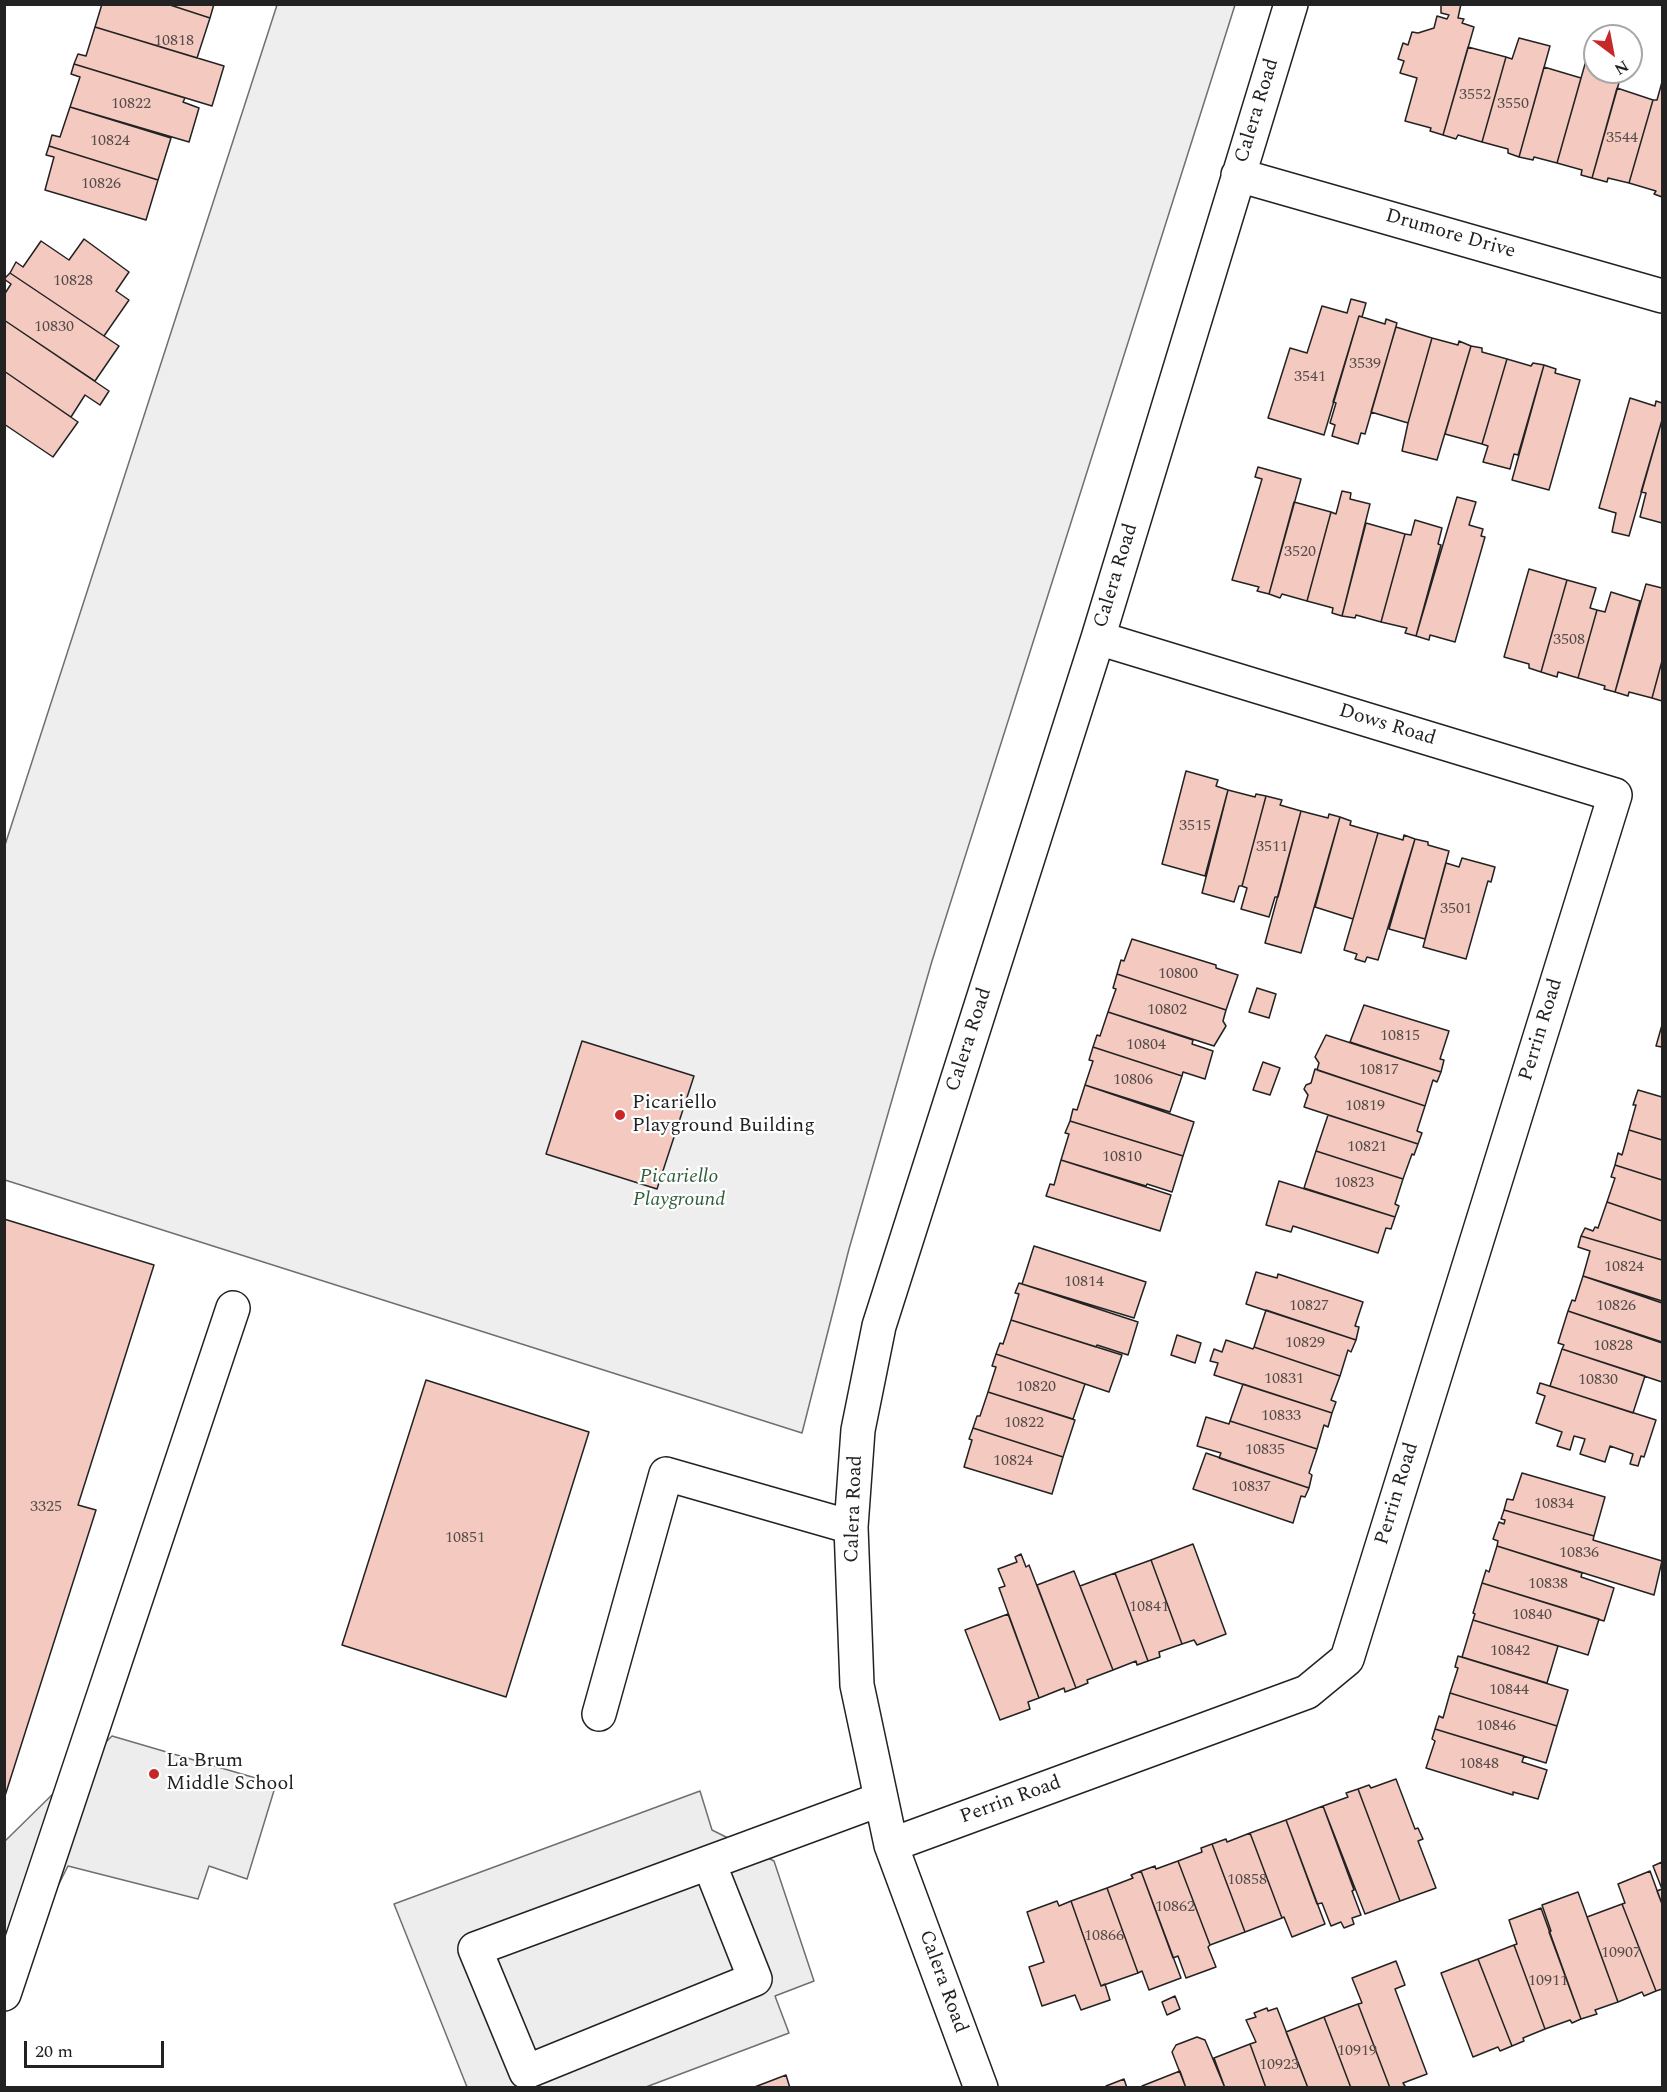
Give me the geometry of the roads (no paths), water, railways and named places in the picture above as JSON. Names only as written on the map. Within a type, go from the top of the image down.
[{"type":"street","name":"Calera Road","points":[[981,2088],[891,1845],[857,1685],[851,1527],[858,1431],[879,1326],[1098,638],[1292,4]]},
{"type":"street","name":"Drumore Drive","points":[[1238,175],[1662,296]]},
{"type":"street","name":"Dows Road","points":[[1098,638],[1615,795],[1596,856]]},
{"type":"street","name":"Perrin Road","points":[[891,1845],[1307,1692],[1347,1659],[1596,856]]},
{"type":"street","points":[[4,1994],[233,1308]]},
{"type":"street","points":[[599,1714],[666,1474],[851,1527]]},
{"type":"street","points":[[709,1863],[755,1979],[526,2072],[475,1949],[881,1799]]},
{"type":"place","name":"Picariello Playground Building","points":[[620,1115]]},
{"type":"place","name":"La Brum Middle School","points":[[154,1774]]},
{"type":"park label","name":"Picariello Playground","points":[[679,1190]]}]
